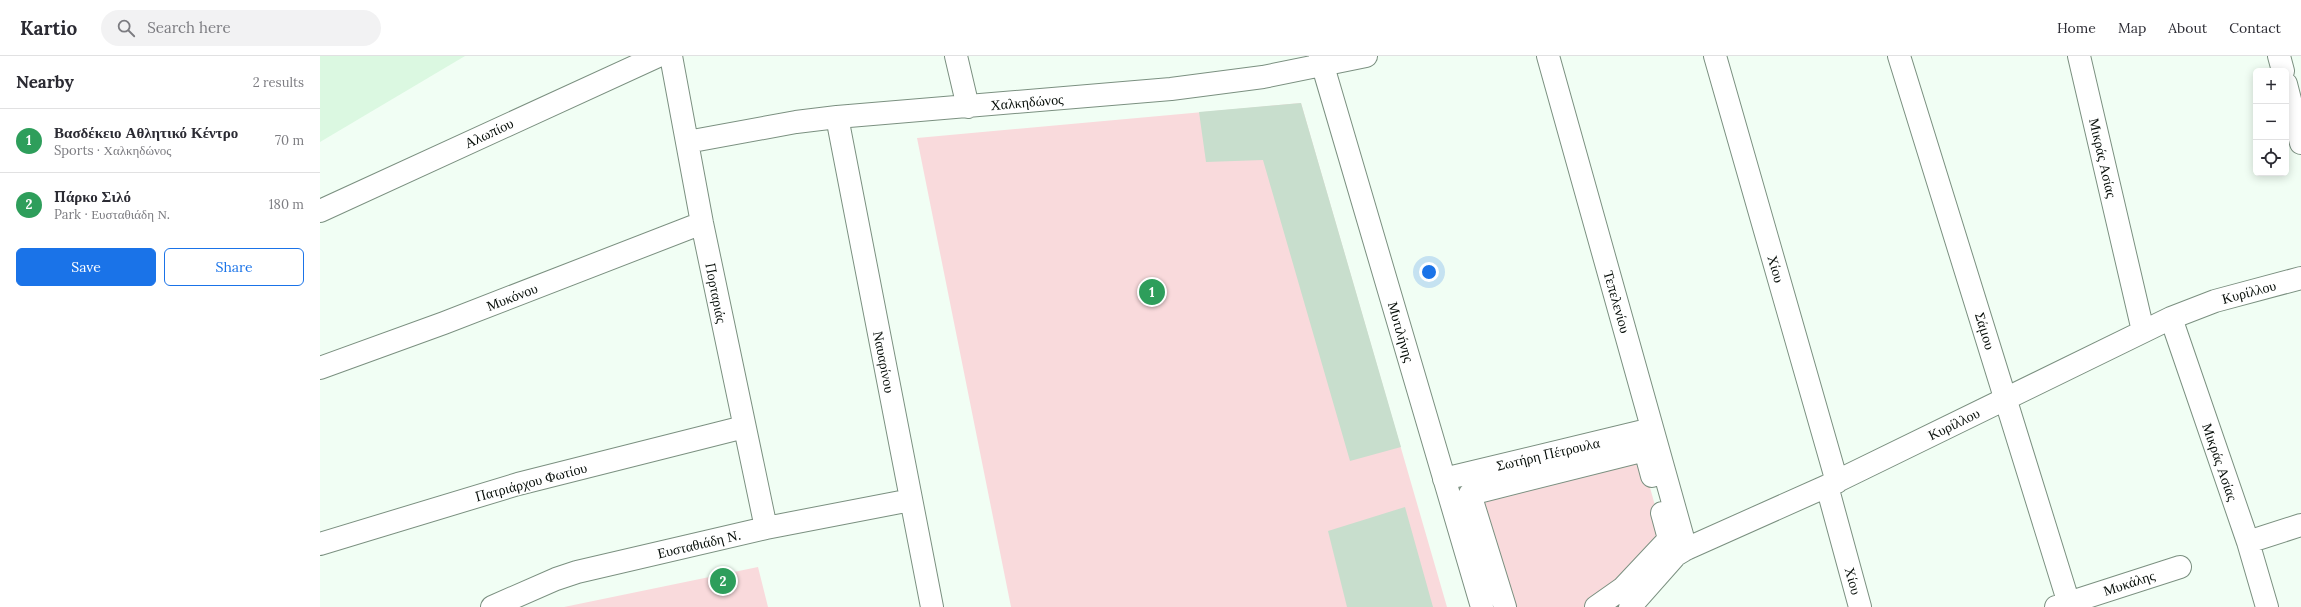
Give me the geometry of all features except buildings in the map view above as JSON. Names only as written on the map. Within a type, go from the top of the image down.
[{"type":"street","name":"Αλωπίου","points":[[320,211],[658,56]]},
{"type":"street","name":"Πορταριάς","points":[[670,56],[702,223],[766,528]]},
{"type":"street","points":[[956,56],[968,107]]},
{"type":"street","name":"Χαλκηδώνος","points":[[687,142],[796,122],[837,117],[1171,89],[1248,79],[1322,61],[1366,56]]},
{"type":"street","name":"Τεπελενίου","points":[[1548,56],[1686,549]]},
{"type":"street","name":"Χίου","points":[[1715,56],[1832,484],[1860,607]]},
{"type":"street","name":"Σάμου","points":[[1899,56],[2005,398],[2065,605]]},
{"type":"street","name":"Μικράς Ασίας","points":[[2080,56],[2143,331]]},
{"type":"street","points":[[2279,56],[2282,68]]},
{"type":"street","name":"Μυτιλήνης","points":[[1322,61],[1482,607]]},
{"type":"street","points":[[2289,96],[2301,143]]},
{"type":"street","name":"Ναυαρίνου","points":[[837,117],[932,607]]},
{"type":"street","name":"Μυκόνου","points":[[320,368],[452,320],[702,223]]},
{"type":"street","name":"Κυρίλλου","points":[[1630,607],[1676,555],[1686,549],[1832,484],[2170,318],[2215,301],[2301,278]]},
{"type":"street","name":"Μικράς Ασίας","points":[[2170,318],[2248,542],[2267,607]]},
{"type":"street","name":"Πατριάρχου Φωτίου","points":[[320,544],[518,484],[744,427]]},
{"type":"street","name":"Σωτήρη Πέτρουλα","points":[[1444,479],[1652,429]]},
{"type":"street","points":[[1505,607],[1470,494],[1645,450],[1669,539],[1623,588],[1596,607]]},
{"type":"street","name":"Ευσταθιάδη Ν.","points":[[492,607],[556,579],[577,572],[766,528],[911,500]]},
{"type":"street","points":[[2248,542],[2301,525]]},
{"type":"street","name":"Μυκάλης","points":[[2065,605],[2180,567]]},
{"type":"shaded area","points":[[320,56],[465,56],[320,142]]},
{"type":"shaded area","points":[[1301,103],[1447,607],[1011,607],[917,138]]},
{"type":"shaded area","points":[[1641,455],[1664,538],[1587,607],[1510,607],[1476,497]]},
{"type":"shaded area","points":[[758,567],[768,607],[564,607]]},
{"type":"place","name":"Βασδέκειο Αθλητικό Κέντρο","points":[[1152,292]]},
{"type":"place","name":"Πάρκο Σιλό","points":[[723,581]]}]
